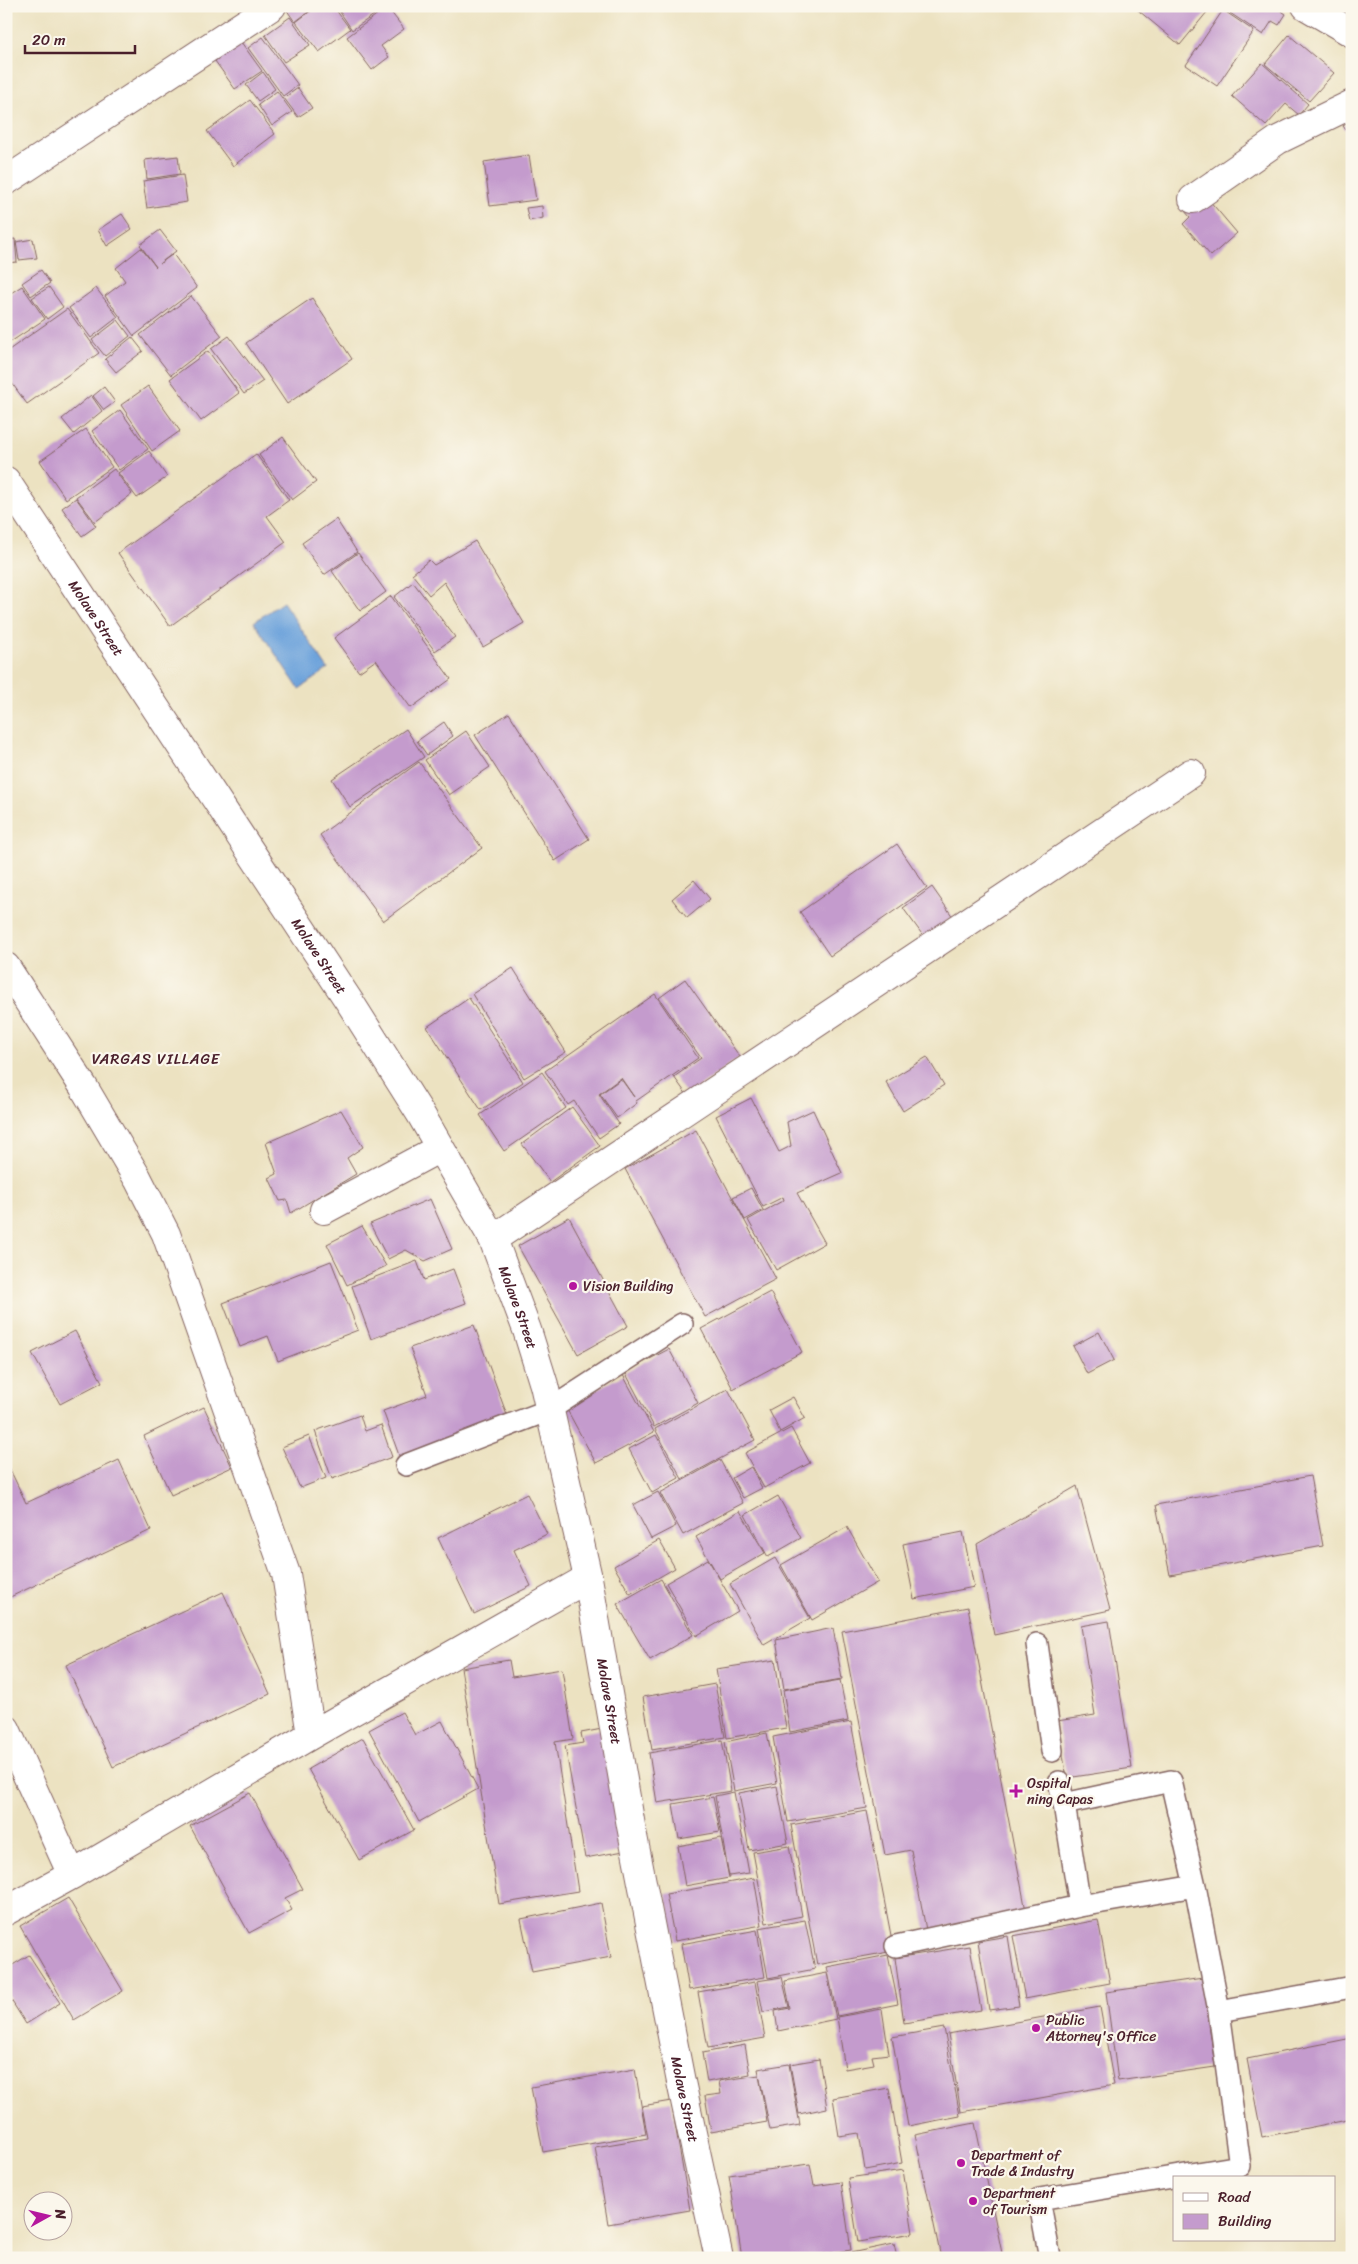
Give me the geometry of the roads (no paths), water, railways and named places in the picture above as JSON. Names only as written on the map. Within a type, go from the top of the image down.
[{"type":"street","points":[[6,181],[272,6]]},
{"type":"street","points":[[1306,6],[1352,33]]},
{"type":"street","points":[[1193,199],[1278,140],[1352,104]]},
{"type":"street","name":"Molave Street","points":[[6,481],[351,1004],[440,1148],[493,1240],[526,1330],[549,1410],[588,1578],[631,1826],[681,2082],[719,2258]]},
{"type":"street","points":[[493,1240],[1192,773]]},
{"type":"street","points":[[6,967],[83,1086],[138,1179],[166,1234],[286,1574],[311,1735]]},
{"type":"street","points":[[324,1210],[440,1148]]},
{"type":"street","points":[[6,1911],[72,1875],[311,1735],[588,1578]]},
{"type":"street","points":[[6,1729],[72,1875]]},
{"type":"lane","points":[[406,1465],[549,1410],[682,1324]]},
{"type":"lane","points":[[1037,1644],[1052,1751]]},
{"type":"lane","points":[[1064,1804],[1171,1781],[1195,1886],[1219,2011],[1240,2166],[1179,2176]]},
{"type":"lane","points":[[1059,1782],[1080,1906]]},
{"type":"lane","points":[[896,1946],[1080,1906],[1195,1886]]},
{"type":"lane","points":[[1219,2011],[1352,1987]]},
{"type":"lane","points":[[1050,2258],[1039,2199],[1173,2177]]},
{"type":"water","points":[[283,602],[328,669],[299,689],[254,622]]},
{"type":"place","name":"Vision Building","points":[[573,1286]]},
{"type":"place","name":"Ospital ning Capas","points":[[1016,1791]]},
{"type":"place","name":"Public Attorney's Office","points":[[1036,2028]]},
{"type":"place","name":"Department of Trade & Industry","points":[[961,2163]]},
{"type":"place","name":"Department of Tourism","points":[[973,2201]]},
{"type":"district","name":"VARGAS VILLAGE","points":[[156,1059]]}]
